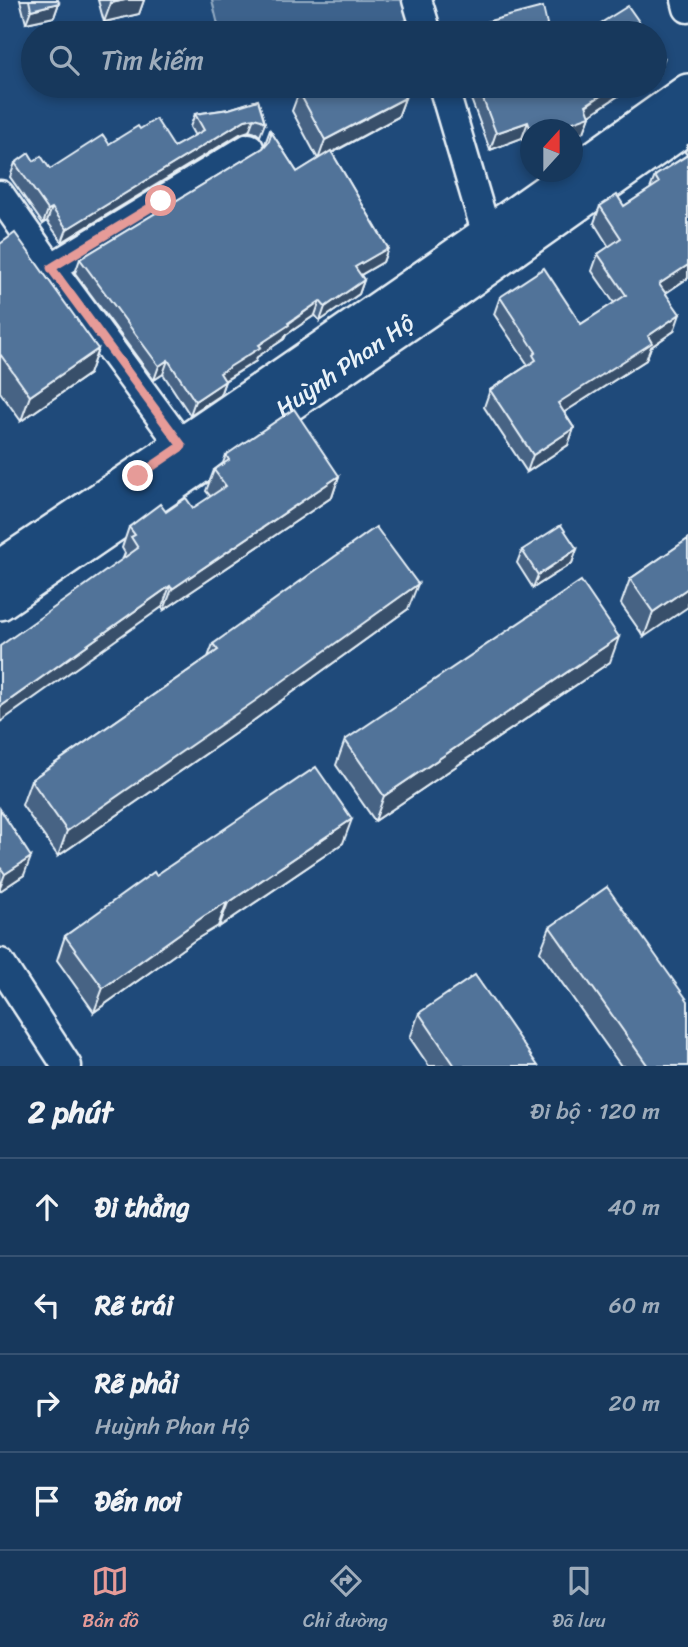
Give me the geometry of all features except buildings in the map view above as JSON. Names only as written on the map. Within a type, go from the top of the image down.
[{"type":"street","points":[[417,0],[423,21]]},
{"type":"street","points":[[686,0],[688,8]]},
{"type":"street","name":"Huỳnh Phan Hộ","points":[[0,601],[494,246],[688,92]]},
{"type":"street","points":[[447,98],[494,246]]},
{"type":"street","name":"Huỳnh Phan Hộ","points":[[0,568],[182,446],[688,125]]},
{"type":"street","points":[[51,268],[249,148]]},
{"type":"street","points":[[0,195],[182,446]]},
{"type":"street","points":[[0,963],[67,1066]]},
{"type":"shaded area","points":[[212,0],[413,0],[418,17],[404,21],[217,21]]},
{"type":"route","points":[[138,476],[182,446],[51,268],[161,201]]}]
